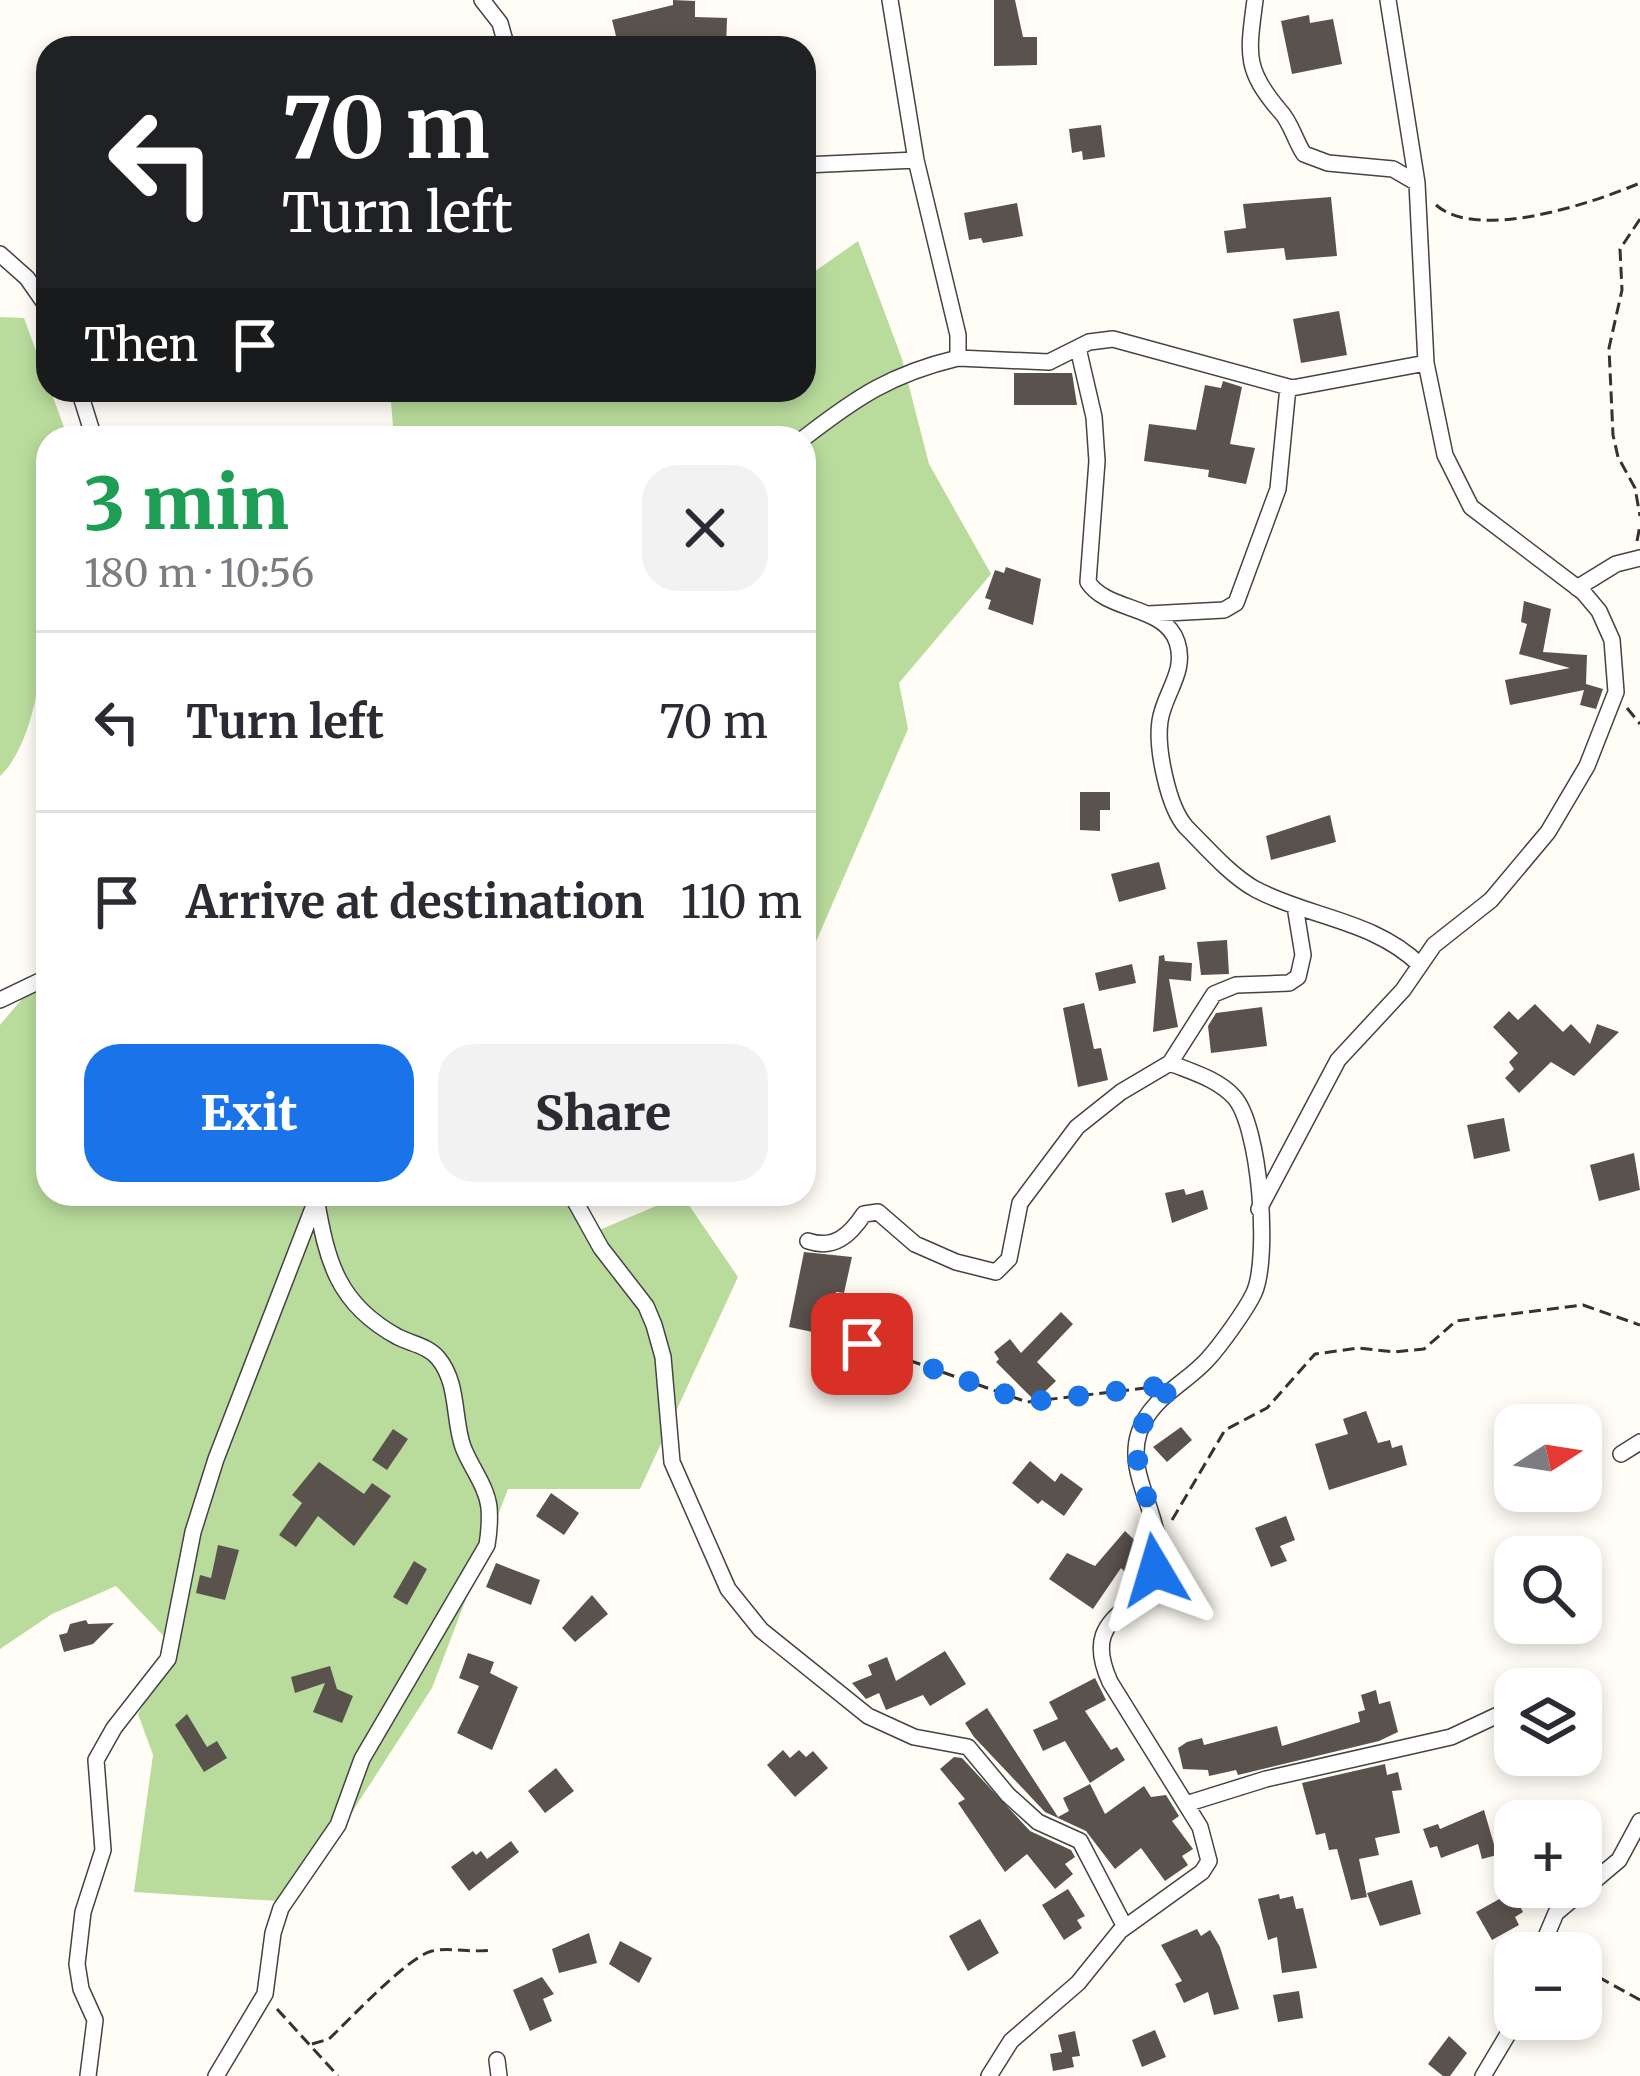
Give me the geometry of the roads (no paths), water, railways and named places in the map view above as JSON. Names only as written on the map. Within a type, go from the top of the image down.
[{"type":"street","points":[[890,0],[916,160],[952,309],[958,358]]},
{"type":"street","points":[[1255,0],[1251,48],[1257,84],[1282,112],[1304,154],[1328,164],[1393,169],[1417,183]]},
{"type":"street","points":[[1258,1209],[1338,1060],[1403,990],[1434,946],[1491,900],[1529,860],[1600,737],[1616,692],[1612,640],[1599,611],[1577,588],[1466,501],[1438,433],[1426,363],[1417,183],[1388,0]]},
{"type":"street","points":[[484,1],[504,36]]},
{"type":"street","points":[[816,164],[916,160]]},
{"type":"street","points":[[0,254],[36,291]]},
{"type":"street","points":[[816,428],[856,396],[893,377],[958,358],[1049,362],[1113,339],[1288,387],[1329,385],[1426,363]]},
{"type":"street","points":[[1078,348],[1094,416],[1096,461],[1088,582],[1097,593],[1170,630],[1178,647],[1177,674],[1162,714],[1160,737],[1178,815],[1247,884],[1295,906],[1382,934],[1420,964]]},
{"type":"street","points":[[1145,614],[1225,610],[1236,603],[1278,489],[1288,387]]},
{"type":"street","points":[[1577,588],[1616,563],[1640,558]]},
{"type":"street","points":[[808,1241],[826,1245],[850,1234],[864,1214],[878,1212],[915,1244],[956,1262],[996,1272],[1009,1259],[1020,1203],[1077,1127],[1121,1092],[1170,1063],[1214,994],[1236,985],[1289,983],[1298,977],[1303,956],[1295,906]]},
{"type":"street","points":[[0,1000],[36,983]]},
{"type":"street","points":[[989,2076],[1011,2041],[1078,1983],[1125,1928],[1206,1867],[1209,1850],[1186,1804],[1121,1701],[1100,1658],[1102,1633],[1155,1570],[1156,1547],[1135,1462],[1141,1427],[1177,1384],[1210,1356],[1254,1293],[1259,1265],[1253,1142],[1239,1103],[1214,1082],[1170,1063]]},
{"type":"street","points":[[88,2076],[94,2020],[77,1976],[83,1912],[104,1837],[95,1765],[106,1740],[168,1659],[194,1532],[216,1459],[313,1206]]},
{"type":"street","points":[[216,2076],[265,1994],[281,1908],[338,1825],[362,1759],[434,1641],[487,1545],[489,1532],[489,1505],[464,1451],[444,1366],[428,1348],[396,1336],[373,1319],[339,1286],[328,1266],[319,1206]]},
{"type":"street","points":[[578,1206],[654,1325],[663,1358],[672,1462],[728,1589],[761,1630],[868,1716],[914,1737],[968,1747],[1008,1796],[1038,1822],[1080,1841],[1125,1928]]},
{"type":"street","points":[[1621,1454],[1640,1442]]},
{"type":"street","points":[[1186,1804],[1266,1779],[1450,1737],[1494,1717]]},
{"type":"street","points":[[1548,1932],[1556,1913],[1619,1860],[1640,1821]]},
{"type":"street","points":[[1483,2076],[1504,2040]]}]
